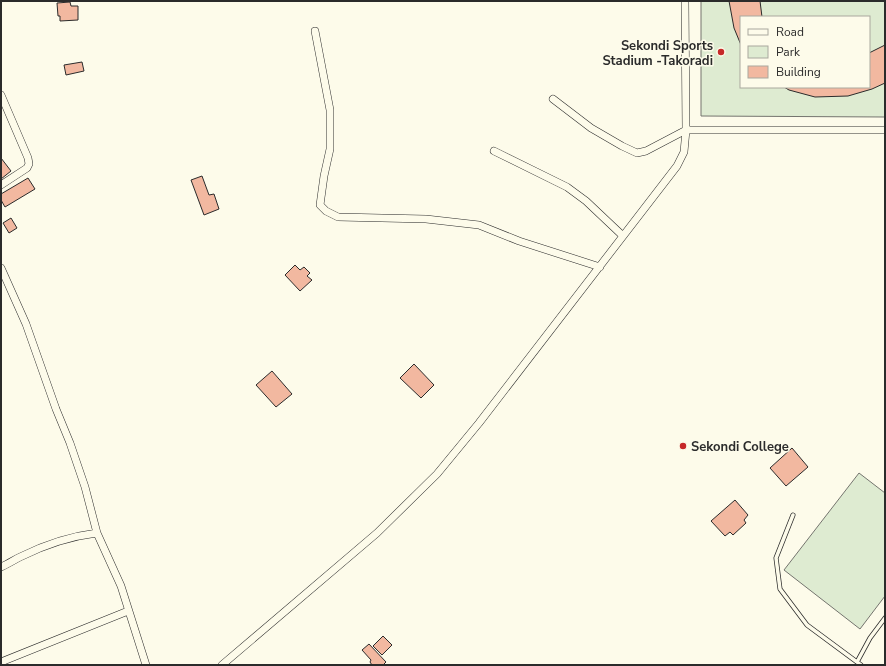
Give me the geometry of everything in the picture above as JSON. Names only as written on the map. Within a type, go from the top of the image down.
[{"type":"street","points":[[222,665],[377,533],[437,474],[479,423],[600,268],[677,166],[684,152],[686,130],[685,1]]},
{"type":"street","points":[[315,31],[330,110],[330,149],[320,205],[326,211],[338,217],[426,219],[479,225],[519,241],[600,268]]},
{"type":"street","points":[[1,95],[28,158],[29,164],[27,168],[1,185]]},
{"type":"street","points":[[553,99],[591,128],[637,153],[646,152],[686,130],[885,130]]},
{"type":"street","points":[[494,151],[567,187],[586,201],[623,236]]},
{"type":"street","points":[[1,268],[26,324],[56,409],[70,443],[85,488],[97,533],[121,586],[146,665]]},
{"type":"street","points":[[1,567],[21,557],[61,542],[84,534],[97,533]]},
{"type":"street","points":[[1,662],[128,611]]},
{"type":"lane","points":[[793,515],[776,558],[780,589],[807,625],[861,665]]},
{"type":"lane","points":[[857,662],[870,638],[885,618]]},
{"type":"green space","name":"Sekondi Sports Stadium -Takoradi","points":[[701,1],[885,1],[885,117],[701,116]]},
{"type":"green space","points":[[859,473],[885,493],[885,596],[860,629],[784,570]]},
{"type":"building","points":[[729,1],[760,1],[762,16],[740,16],[740,43],[734,28]]},
{"type":"building","points":[[70,2],[71,6],[78,6],[78,20],[60,21],[57,3]]},
{"type":"building","points":[[885,45],[885,83],[872,89],[848,96],[815,97],[786,88],[870,88],[870,52]]},
{"type":"building","points":[[82,62],[84,71],[66,75],[64,65]]},
{"type":"building","points":[[1,158],[11,171],[1,179]]},
{"type":"building","points":[[202,176],[209,195],[214,194],[219,209],[204,215],[191,180]]},
{"type":"building","points":[[28,178],[35,189],[5,207],[1,200],[1,194]]},
{"type":"building","points":[[11,218],[17,228],[9,233],[3,223]]},
{"type":"building","points":[[295,265],[300,270],[304,267],[310,273],[307,276],[312,280],[300,291],[285,275]]},
{"type":"building","points":[[414,364],[434,385],[421,398],[400,378]]},
{"type":"building","points":[[272,371],[292,394],[276,407],[256,385]]},
{"type":"building","points":[[792,448],[808,467],[786,486],[770,468]]},
{"type":"building","points":[[735,500],[748,515],[744,520],[746,523],[733,535],[730,532],[725,536],[711,521]]},
{"type":"building","points":[[383,636],[392,645],[382,655],[373,646]]},
{"type":"building","points":[[369,644],[386,662],[383,665],[372,665],[370,662],[371,660],[362,650]]},
{"type":"place","name":"Sekondi Sports Stadium -Takoradi","points":[[721,52]]},
{"type":"place","name":"Sekondi College","points":[[683,446]]}]
